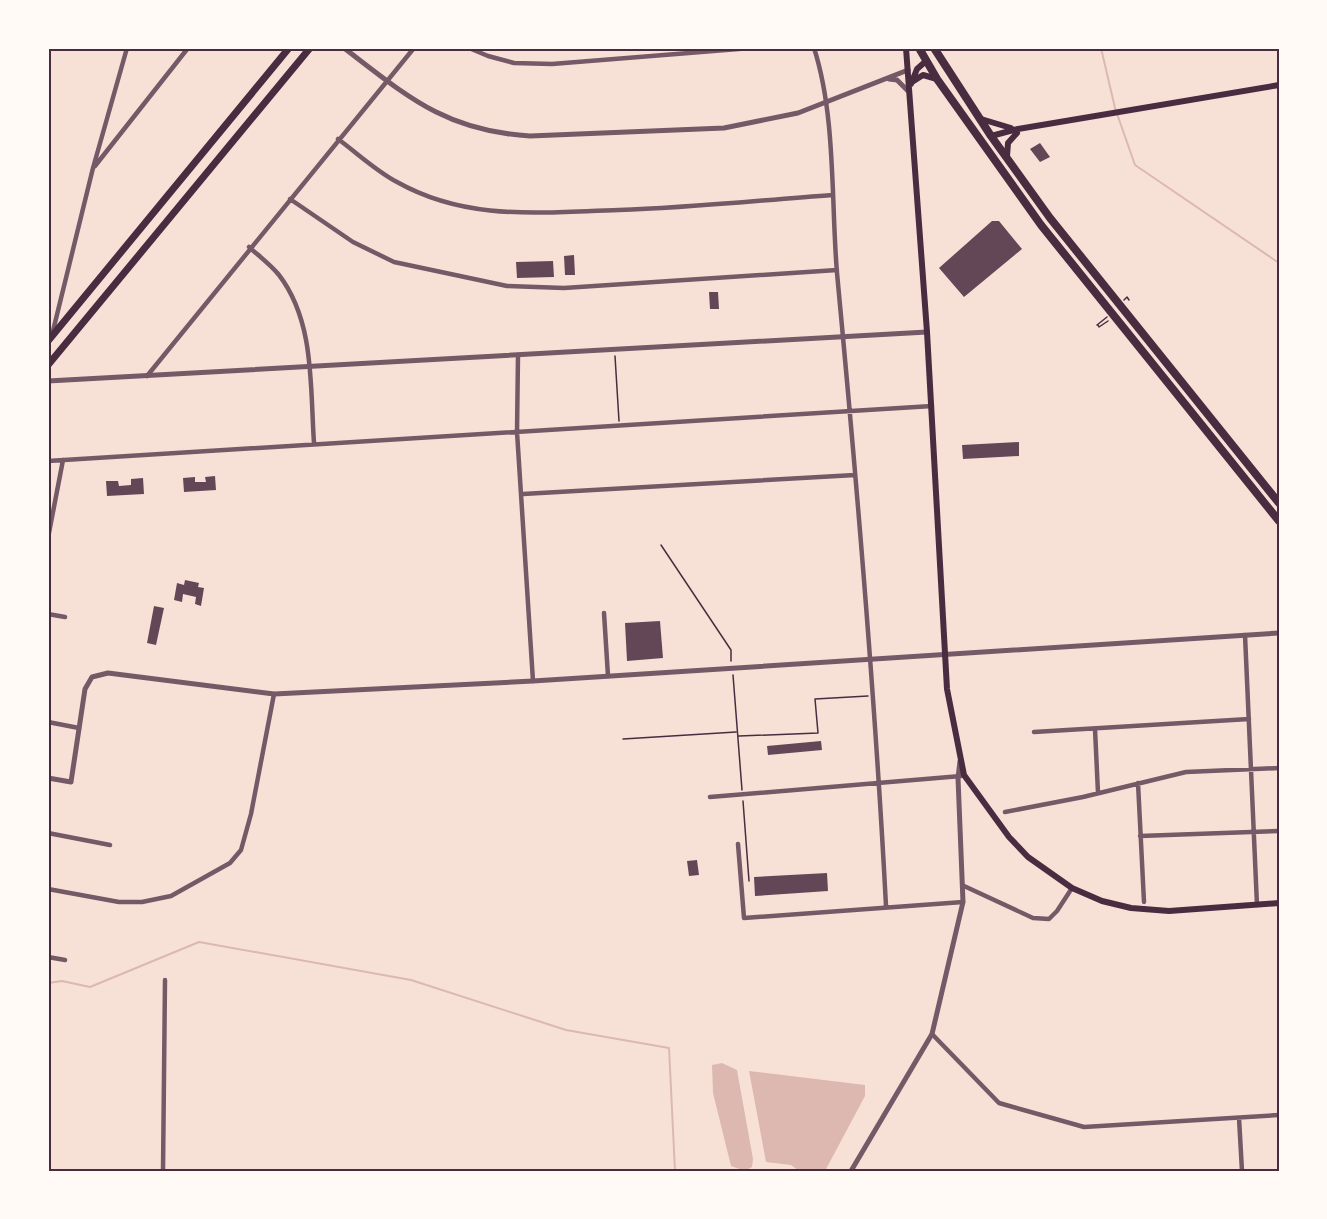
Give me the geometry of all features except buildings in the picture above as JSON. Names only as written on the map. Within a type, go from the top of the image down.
[{"type":"highway","points":[[919,48],[937,79],[1041,225],[1279,521]]},
{"type":"highway","points":[[926,61],[937,52],[979,117],[1050,218],[1279,503]]},
{"type":"highway","points":[[981,140],[992,136]]},
{"type":"main road","points":[[50,339],[289,48]]},
{"type":"main road","points":[[48,365],[310,48]]},
{"type":"main road","points":[[906,48],[932,406],[947,689],[961,776],[1009,837],[1028,857],[1072,888],[1102,901],[1143,909],[1170,911],[1279,903]]},
{"type":"main road","points":[[908,70],[926,61]]},
{"type":"main road","points":[[909,92],[917,69],[926,61]]},
{"type":"main road","points":[[911,82],[923,75],[937,79]]},
{"type":"main road","points":[[992,136],[1279,85]]},
{"type":"main road","points":[[979,117],[1018,131]]},
{"type":"main road","points":[[1007,156],[1008,143],[1018,131]]},
{"type":"street","points":[[50,339],[93,168],[127,48]]},
{"type":"street","points":[[93,168],[188,48]]},
{"type":"street","points":[[344,48],[420,104],[450,120],[499,134],[530,136],[724,128],[798,113],[908,70]]},
{"type":"street","points":[[147,376],[249,247],[414,48]]},
{"type":"street","points":[[469,48],[514,63],[552,64],[751,48]]},
{"type":"street","points":[[814,48],[825,103],[833,195],[837,270],[851,411],[879,784],[886,906]]},
{"type":"street","points":[[887,79],[897,80],[909,92]]},
{"type":"street","points":[[338,139],[397,182],[438,199],[486,212],[547,214],[630,210],[833,195]]},
{"type":"street","points":[[290,199],[353,242],[394,262],[507,286],[576,287],[837,270]]},
{"type":"street","points":[[249,247],[279,274],[294,299],[304,323],[314,443]]},
{"type":"street","points":[[48,381],[927,332]]},
{"type":"street","points":[[518,355],[517,432],[534,681]]},
{"type":"street","points":[[48,461],[932,406]]},
{"type":"street","points":[[48,538],[63,460]]},
{"type":"street","points":[[523,494],[855,475]]},
{"type":"street","points":[[48,614],[65,617]]},
{"type":"street","points":[[604,614],[608,676]]},
{"type":"street","points":[[48,778],[71,782],[85,689],[92,677],[108,673],[274,694],[534,681],[1279,633]]},
{"type":"street","points":[[1245,635],[1257,904]]},
{"type":"street","points":[[48,889],[119,902],[142,902],[171,896],[230,863],[241,850],[251,814],[274,694]]},
{"type":"street","points":[[1034,732],[1249,719]]},
{"type":"street","points":[[48,722],[79,728]]},
{"type":"street","points":[[1095,729],[1098,793]]},
{"type":"street","points":[[1005,812],[1186,772],[1279,768]]},
{"type":"street","points":[[710,797],[961,776],[963,902],[932,1034],[851,1171]]},
{"type":"street","points":[[1138,783],[1144,902]]},
{"type":"street","points":[[1140,836],[1279,831]]},
{"type":"street","points":[[48,833],[110,845]]},
{"type":"street","points":[[738,844],[744,918],[963,902]]},
{"type":"street","points":[[964,886],[1034,918],[1049,919],[1072,888]]},
{"type":"street","points":[[48,957],[65,960]]},
{"type":"street","points":[[164,1171],[165,980]]},
{"type":"street","points":[[932,1034],[999,1103],[1084,1127],[1279,1115]]},
{"type":"street","points":[[1239,1118],[1242,1171]]},
{"type":"path","points":[[1122,302],[1128,297],[1130,300]]},
{"type":"path","points":[[1097,324],[1099,327],[1109,321]]},
{"type":"path","points":[[615,350],[619,425]]},
{"type":"path","points":[[661,545],[731,650],[749,881]]},
{"type":"path","points":[[738,736],[818,733],[815,699],[872,696]]},
{"type":"path","points":[[623,739],[738,732]]},
{"type":"shaded area","points":[[722,1063],[737,1070],[753,1159],[752,1167],[745,1171],[731,1166],[713,1093],[712,1065]]},
{"type":"shaded area","points":[[749,1071],[865,1085],[865,1096],[825,1171],[799,1171],[791,1165],[766,1162]]},
{"type":"waterway","points":[[1101,48],[1115,108],[1135,165],[1279,263]]},
{"type":"waterway","points":[[48,983],[62,981],[90,987],[199,942],[411,980],[566,1030],[669,1048],[675,1171]]}]
